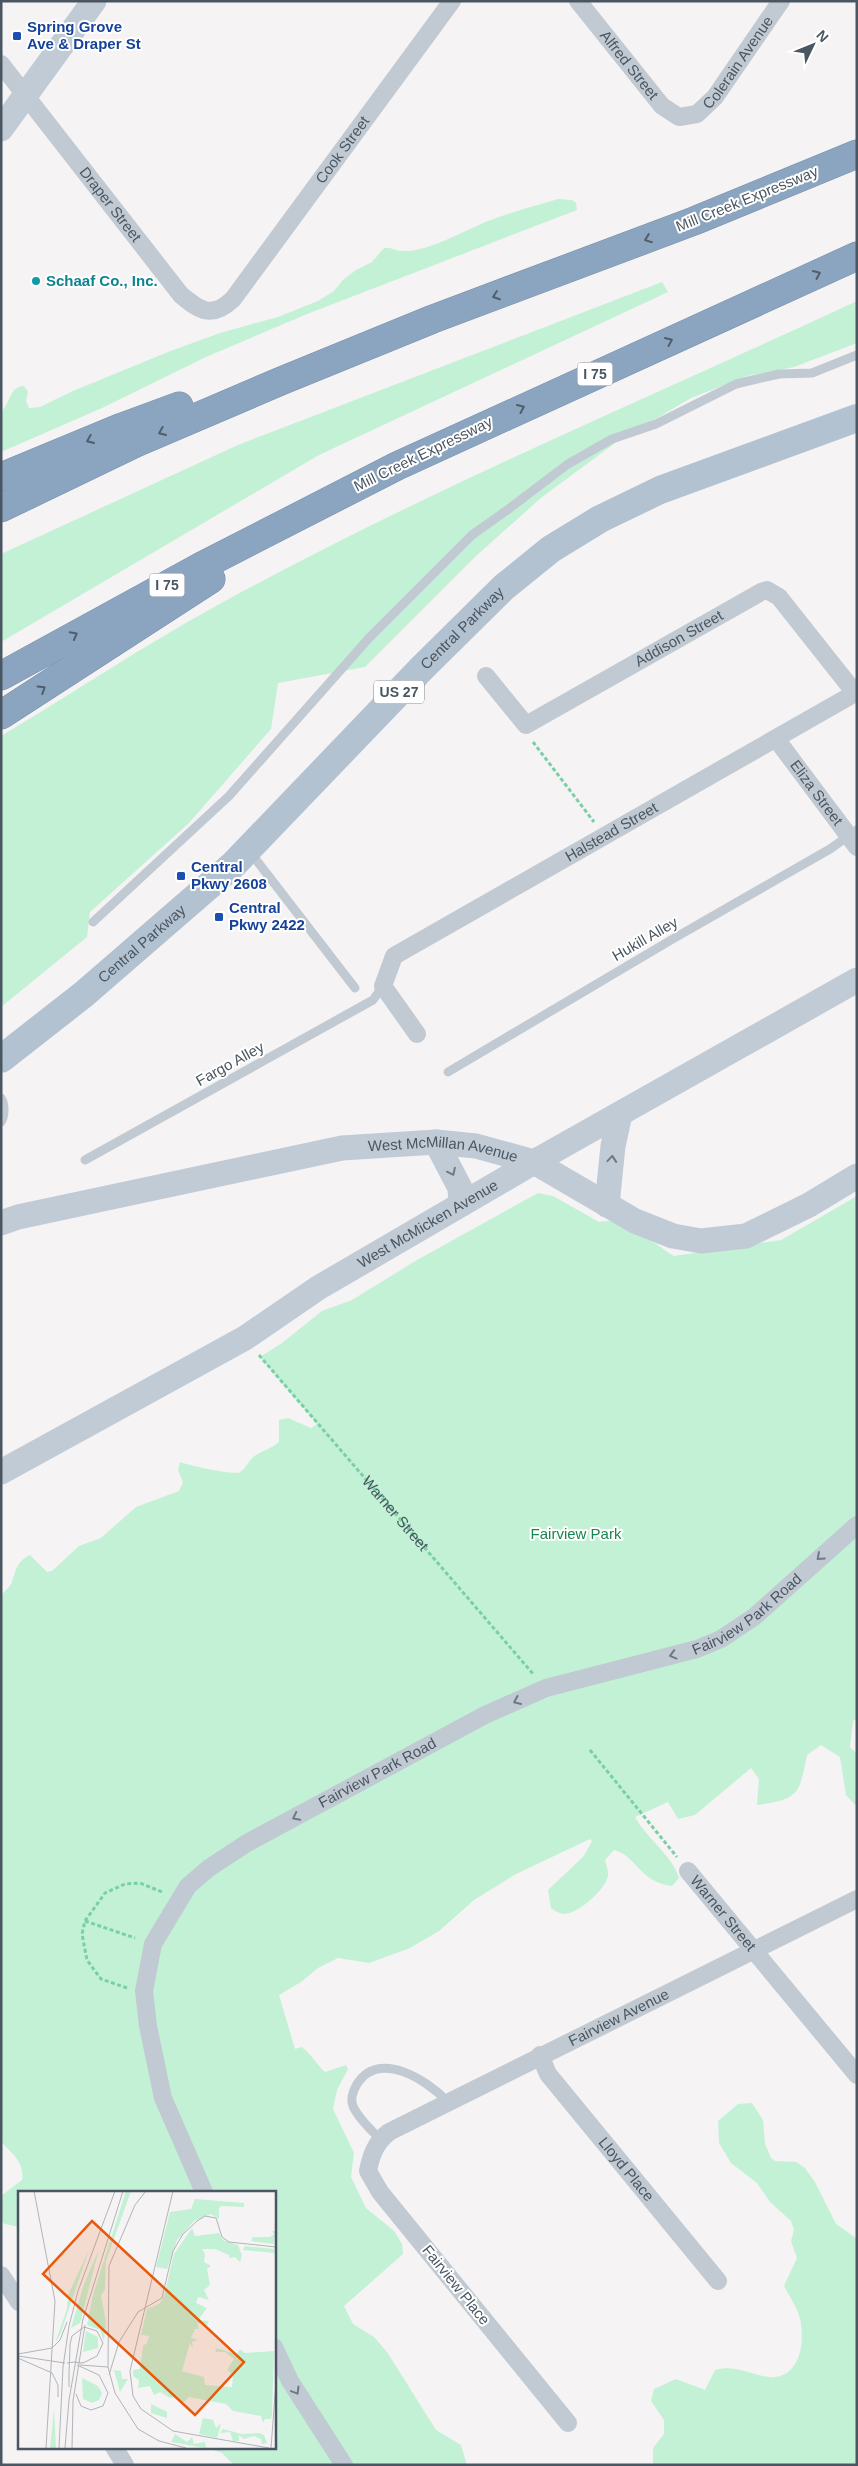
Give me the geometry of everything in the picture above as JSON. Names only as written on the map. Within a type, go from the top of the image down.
[{"type":"highway","name":"Mill Creek Expressway","points":[[1,508],[136,443],[280,381],[433,319],[694,221],[857,154]]},
{"type":"highway","name":"Mill Creek Expressway","points":[[1,676],[61,642],[335,497],[457,437],[857,256]]},
{"type":"highway","points":[[1,477],[122,427],[280,369],[433,319]]},
{"type":"highway","points":[[1,715],[90,660],[335,497]]},
{"type":"main road","name":"Central Parkway","points":[[1,1059],[84,994],[248,850],[422,668],[504,587],[551,549],[600,519],[660,490],[857,418]]},
{"type":"street","points":[[1,129],[94,1]]},
{"type":"street","name":"Cook Street","points":[[233,299],[452,1]]},
{"type":"street","name":"Alfred Street","points":[[578,1],[662,106],[679,117],[688,117]]},
{"type":"street","name":"Colerain Avenue","points":[[688,117],[698,114],[715,97],[781,1]]},
{"type":"street","name":"Draper Street","points":[[1,64],[181,295],[199,310],[210,312],[225,307],[233,299]]},
{"type":"street","name":"Addison Street","points":[[526,725],[752,596],[767,590],[779,597],[856,693]]},
{"type":"street","points":[[486,676],[526,725]]},
{"type":"street","name":"Halstead Street","points":[[383,986],[394,956],[777,740],[856,693]]},
{"type":"street","name":"Eliza Street","points":[[777,740],[854,837]]},
{"type":"street","name":"West McMicken Avenue","points":[[1,1472],[245,1338],[318,1288],[461,1204],[857,980]]},
{"type":"street","points":[[383,986],[417,1034]]},
{"type":"street","points":[[607,1205],[613,1146],[620,1114]]},
{"type":"street","points":[[436,1142],[460,1188],[461,1204]]},
{"type":"street","name":"West McMillan Avenue","points":[[1,1223],[28,1215],[342,1148],[436,1142],[476,1146],[534,1162],[635,1221],[659,1231],[701,1241],[746,1236],[810,1205],[857,1176]]},
{"type":"street","name":"Fairview Park Road","points":[[204,2191],[163,2098],[148,2026],[144,1991],[153,1944],[188,1886],[209,1868],[247,1843],[485,1715],[546,1688],[696,1649],[721,1639],[754,1617],[857,1525]]},
{"type":"street","name":"Warner Street","points":[[688,1871],[857,2075]]},
{"type":"street","name":"Fairview Avenue","points":[[380,2139],[389,2132],[540,2055],[857,1899]]},
{"type":"street","name":"Lloyd Place","points":[[540,2055],[548,2074],[718,2281]]},
{"type":"street","name":"Fairview Place","points":[[380,2139],[370,2162],[368,2172],[372,2180],[568,2423]]},
{"type":"street","points":[[1,2275],[18,2300]]},
{"type":"street","points":[[275,2350],[295,2388],[344,2465]]},
{"type":"street","points":[[115,2448],[125,2465]]},
{"type":"lane","points":[[93,922],[229,796],[369,638],[472,535],[568,464],[612,439],[656,424],[736,384],[778,374],[812,373],[857,355]]},
{"type":"lane","name":"Hukill Alley","points":[[448,1072],[670,940],[854,837]]},
{"type":"lane","points":[[248,850],[355,988]]},
{"type":"lane","name":"Fargo Alley","points":[[85,1160],[373,1000],[383,986]]},
{"type":"lane","points":[[1,1098],[4,1101],[4,1119],[1,1122]]},
{"type":"lane","points":[[380,2139],[353,2106],[352,2091],[361,2077],[374,2068],[389,2068],[410,2075],[435,2088],[448,2102]]},
{"type":"path","points":[[526,725],[533,742],[605,837]]},
{"type":"path","name":"Warner Street","points":[[245,1338],[546,1688]]},
{"type":"path","name":"Warner Street","points":[[590,1750],[688,1871]]},
{"type":"path","points":[[144,1991],[124,1988],[101,1979],[87,1960],[82,1934],[85,1921],[106,1893],[125,1884],[140,1883],[179,1899]]},
{"type":"path","points":[[85,1921],[139,1939]]},
{"type":"green space","points":[[558,199],[572,200],[576,203],[577,210],[307,314],[206,357],[102,408],[1,452],[1,411],[15,389],[19,387],[24,386],[28,392],[26,401],[29,408],[40,407],[73,391],[168,352],[220,333],[278,317],[318,301],[334,291],[343,280],[356,270],[372,262],[384,248],[412,251],[434,245],[497,218]]},
{"type":"green space","points":[[662,282],[668,292],[319,455],[1,642],[1,554],[238,445]]},
{"type":"green space","points":[[857,301],[857,343],[794,367],[747,376],[691,398],[618,441],[542,497],[476,556],[365,667],[278,683],[271,729],[189,823],[90,912],[87,937],[1,1007],[1,736],[189,621],[294,564],[373,524],[534,448]]},
{"type":"green space","name":"Fairview Park","points":[[538,1193],[553,1196],[599,1222],[610,1221],[629,1226],[674,1256],[781,1240],[857,1196],[857,1718],[853,1721],[850,1747],[857,1754],[857,1807],[846,1795],[840,1757],[821,1745],[807,1755],[799,1787],[789,1797],[757,1805],[759,1779],[751,1768],[695,1815],[678,1819],[668,1802],[635,1817],[676,1870],[679,1878],[672,1886],[661,1884],[652,1879],[628,1857],[614,1850],[605,1860],[608,1876],[598,1892],[587,1903],[574,1911],[564,1914],[555,1911],[551,1908],[548,1890],[584,1856],[592,1841],[590,1839],[516,1874],[474,1900],[439,1931],[410,1948],[369,1963],[338,1958],[318,1968],[301,1982],[279,1995],[295,2049],[302,2047],[325,2072],[346,2065],[348,2069],[337,2090],[333,2109],[354,2153],[351,2177],[366,2208],[394,2231],[402,2244],[403,2254],[344,2306],[353,2324],[374,2337],[387,2352],[436,2430],[461,2445],[467,2465],[234,2465],[222,2453],[199,2448],[275,2448],[275,2191],[18,2191],[18,2227],[5,2224],[1,2221],[1,2196],[22,2180],[22,2168],[17,2159],[1,2142],[1,1595],[10,1586],[17,1567],[22,1560],[30,1555],[47,1572],[52,1571],[79,1546],[101,1538],[136,1507],[179,1491],[183,1482],[178,1470],[180,1462],[201,1468],[240,1472],[259,1453],[279,1442],[279,1420],[288,1418],[311,1428],[317,1424],[260,1357],[282,1343],[322,1311],[352,1300],[417,1260]]},
{"type":"green space","points":[[752,2103],[763,2120],[765,2144],[771,2158],[775,2161],[796,2162],[805,2168],[815,2182],[836,2224],[856,2238],[857,2465],[653,2465],[653,2448],[664,2434],[664,2420],[651,2401],[654,2389],[676,2379],[705,2390],[715,2370],[723,2368],[775,2377],[783,2375],[790,2370],[799,2357],[802,2340],[800,2319],[784,2286],[797,2258],[791,2241],[794,2230],[791,2221],[770,2202],[757,2183],[731,2163],[719,2143],[718,2121],[738,2104]]},
{"type":"place","name":"Spring Grove Ave & Draper St","points":[[17,36]]},
{"type":"place","name":"Schaaf Co., Inc.","points":[[36,281]]},
{"type":"place","name":"Central Pkwy 2608","points":[[181,876]]},
{"type":"place","name":"Central Pkwy 2422","points":[[219,917]]}]
